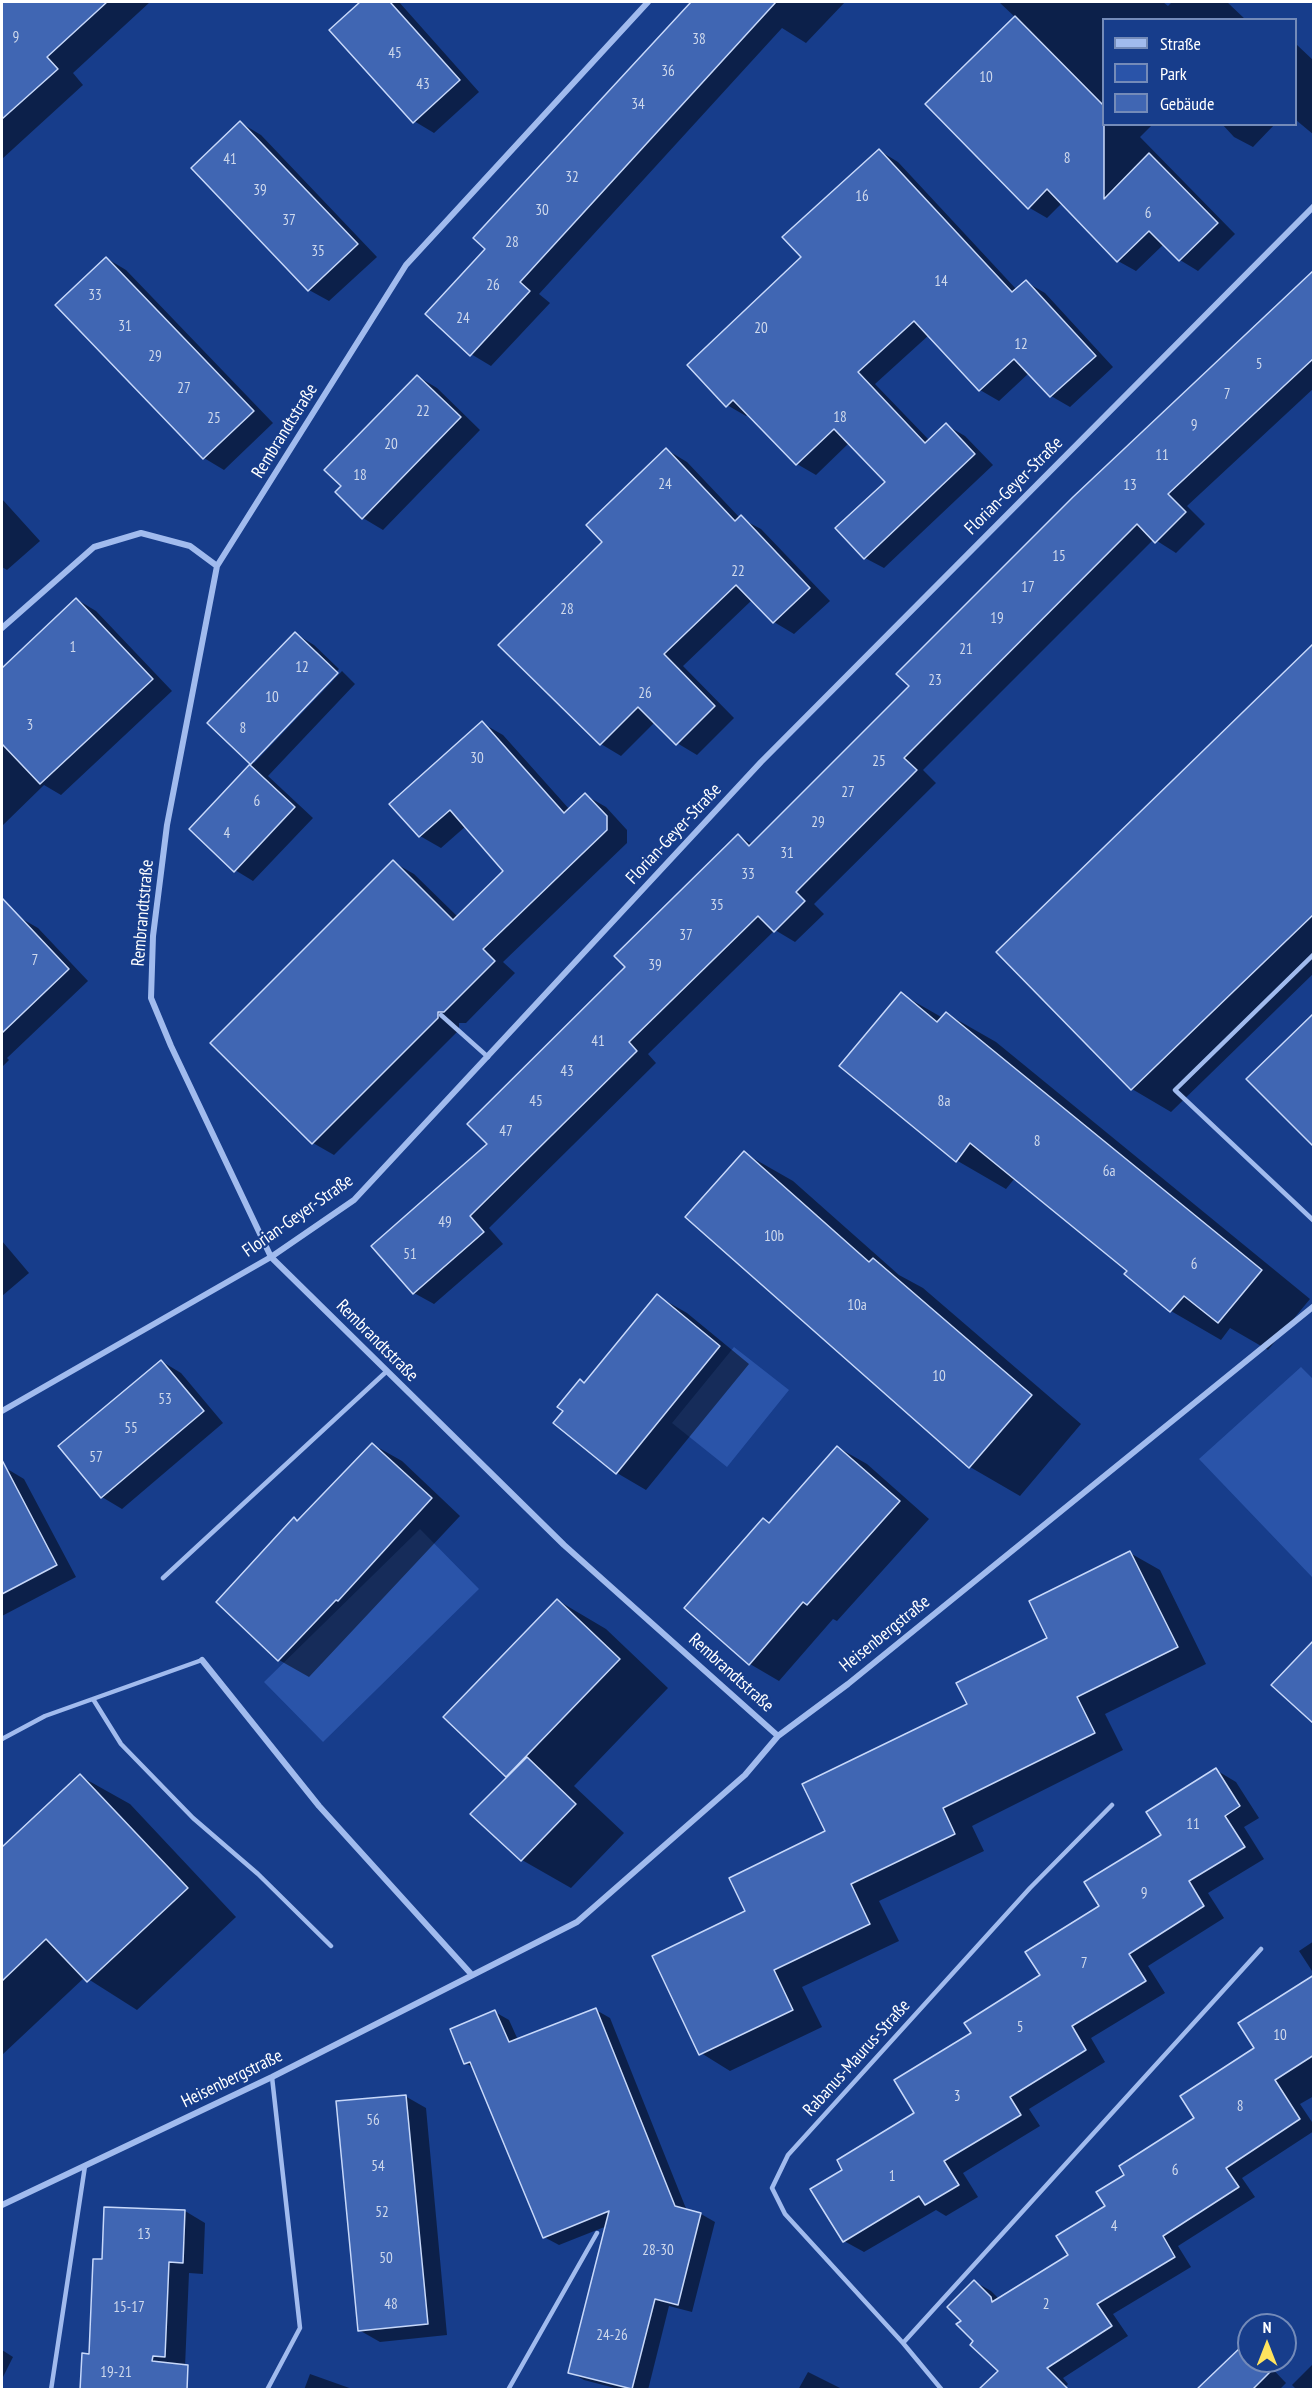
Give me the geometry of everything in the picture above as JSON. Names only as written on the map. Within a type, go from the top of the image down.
[{"type":"street","name":"Rembrandtstraße","points":[[648,2],[406,265],[217,566],[167,825],[153,936],[151,998],[171,1046],[271,1257],[564,1545],[778,1736]]},
{"type":"street","name":"Florian-Geyer-Straße","points":[[2,1411],[271,1257],[354,1200],[760,762],[1314,206]]},
{"type":"street","points":[[2,628],[94,547],[141,533],[190,546],[217,566]]},
{"type":"street","name":"Heisenbergstraße","points":[[2,2205],[272,2077],[577,1922],[745,1775],[778,1736],[848,1684],[1314,1306]]},
{"type":"street","points":[[202,1660],[319,1806],[472,1975]]},
{"type":"lane","points":[[1314,954],[1175,1090],[1314,1221]]},
{"type":"lane","points":[[441,1016],[488,1057]]},
{"type":"lane","points":[[163,1578],[387,1371]]},
{"type":"lane","points":[[2,1739],[45,1716],[202,1660]]},
{"type":"lane","points":[[93,1699],[121,1744],[193,1818],[258,1874],[331,1946]]},
{"type":"lane","name":"Rabanus-Maurus-Straße","points":[[942,2390],[903,2343],[785,2214],[772,2188],[788,2155],[1029,1888],[1112,1805]]},
{"type":"lane","points":[[903,2343],[1261,1949]]},
{"type":"lane","points":[[267,2390],[300,2328],[272,2077]]},
{"type":"lane","points":[[51,2390],[85,2166]]},
{"type":"lane","points":[[508,2390],[597,2233]]},
{"type":"green space","points":[[734,1347],[789,1390],[727,1467],[672,1423]]},
{"type":"green space","points":[[1301,1367],[1313,1379],[1312,1577],[1199,1459]]},
{"type":"green space","points":[[420,1529],[479,1589],[323,1742],[264,1682]]},
{"type":"building","points":[[2,2],[107,2],[47,57],[58,69],[2,119]]},
{"type":"building","points":[[360,2],[390,2],[460,80],[413,123],[329,30]]},
{"type":"building","points":[[691,2],[776,2],[520,282],[530,291],[470,356],[425,314],[485,249],[473,238]]},
{"type":"building","points":[[1015,16],[1102,104],[1104,199],[1149,153],[1218,223],[1179,261],[1149,231],[1117,262],[1047,189],[1028,209],[925,104]]},
{"type":"building","points":[[240,121],[358,244],[308,291],[191,168]]},
{"type":"building","points":[[879,149],[1012,292],[1026,280],[1096,356],[1050,397],[1014,359],[979,391],[914,321],[858,372],[925,443],[946,423],[975,454],[864,559],[835,528],[885,482],[834,429],[796,465],[733,400],[726,407],[687,365],[801,257],[782,237]]},
{"type":"building","points":[[106,257],[254,411],[203,459],[55,305]]},
{"type":"building","points":[[1314,270],[1314,358],[1168,494],[1186,512],[1155,543],[1137,524],[904,758],[917,770],[796,892],[805,901],[774,932],[758,916],[629,1042],[637,1051],[470,1216],[484,1232],[413,1294],[371,1246],[487,1144],[467,1124],[625,967],[614,956],[738,834],[749,846],[909,686],[896,674],[1073,497]]},
{"type":"building","points":[[417,375],[461,417],[362,519],[335,492],[341,486],[324,470]]},
{"type":"building","points":[[666,448],[735,521],[741,515],[810,588],[773,623],[736,585],[664,654],[715,706],[676,745],[638,707],[600,745],[498,645],[602,542],[586,525]]},
{"type":"building","points":[[76,598],[153,679],[40,784],[2,744],[2,668]]},
{"type":"building","points":[[295,632],[338,673],[250,765],[295,807],[234,872],[189,829],[250,764],[207,723]]},
{"type":"building","points":[[1314,643],[1314,914],[1131,1090],[996,952]]},
{"type":"building","points":[[482,721],[564,813],[585,793],[607,816],[607,830],[483,949],[495,961],[444,1012],[438,1012],[438,1018],[312,1144],[210,1043],[393,860],[453,920],[503,871],[450,810],[419,837],[389,804]]},
{"type":"building","points":[[2,898],[69,969],[2,1033]]},
{"type":"building","points":[[901,992],[937,1022],[946,1012],[1262,1270],[1218,1323],[1184,1296],[1170,1312],[1124,1274],[1127,1271],[970,1143],[956,1162],[839,1066]]},
{"type":"building","points":[[1314,1013],[1314,1147],[1246,1079]]},
{"type":"building","points":[[744,1151],[869,1262],[873,1258],[1032,1395],[969,1468],[685,1217]]},
{"type":"building","points":[[657,1294],[720,1346],[616,1474],[553,1423],[563,1411],[557,1407],[580,1379],[584,1383]]},
{"type":"building","points":[[161,1360],[204,1411],[101,1498],[58,1446]]},
{"type":"building","points":[[372,1443],[432,1498],[338,1601],[336,1600],[278,1661],[216,1602],[294,1517],[297,1521]]},
{"type":"building","points":[[837,1446],[900,1501],[807,1605],[803,1602],[749,1665],[684,1608],[763,1518],[769,1523]]},
{"type":"building","points":[[2,1460],[57,1565],[2,1594]]},
{"type":"building","points":[[1130,1551],[1178,1647],[1077,1697],[1095,1733],[943,1808],[955,1834],[851,1884],[870,1924],[774,1970],[793,2010],[699,2055],[652,1956],[745,1911],[729,1878],[825,1831],[802,1784],[967,1704],[956,1683],[1047,1638],[1029,1601]]},
{"type":"building","points":[[557,1599],[620,1659],[506,1777],[443,1717]]},
{"type":"building","points":[[1314,1640],[1314,1724],[1271,1685]]},
{"type":"building","points":[[527,1757],[576,1804],[521,1861],[470,1814]]},
{"type":"building","points":[[1216,1768],[1240,1806],[1225,1816],[1245,1847],[1189,1881],[1204,1906],[1129,1954],[1146,1981],[1072,2026],[1086,2050],[1010,2097],[1021,2115],[944,2161],[959,2185],[925,2205],[919,2196],[843,2242],[810,2189],[842,2170],[837,2160],[914,2113],[894,2080],[971,2033],[964,2023],[1040,1975],[1025,1952],[1099,1906],[1084,1882],[1161,1835],[1146,1812]]},
{"type":"building","points":[[80,1774],[188,1888],[87,1982],[46,1939],[2,1981],[2,1847]]},
{"type":"building","points":[[1314,1975],[1314,2055],[1275,2080],[1300,2119],[1226,2168],[1239,2187],[1163,2236],[1175,2257],[1097,2304],[1112,2326],[1047,2368],[1069,2390],[978,2390],[998,2371],[970,2345],[973,2341],[956,2324],[961,2321],[947,2307],[974,2280],[991,2297],[992,2302],[1068,2255],[1056,2236],[1105,2206],[1096,2192],[1124,2175],[1119,2166],[1194,2118],[1180,2096],[1254,2048],[1238,2023]]},
{"type":"building","points":[[596,2008],[675,2206],[701,2213],[678,2305],[655,2299],[632,2389],[568,2373],[609,2211],[543,2238],[470,2062],[464,2064],[450,2029],[495,2010],[509,2042]]},
{"type":"building","points":[[406,2095],[428,2324],[358,2331],[336,2101]]},
{"type":"building","points":[[104,2207],[185,2210],[183,2263],[169,2262],[165,2357],[153,2356],[152,2361],[188,2365],[187,2390],[80,2390],[82,2353],[89,2354],[93,2259],[102,2259]]},
{"type":"building","points":[[1237,2351],[1237,2373],[1269,2373],[1252,2390],[1196,2390]]}]
